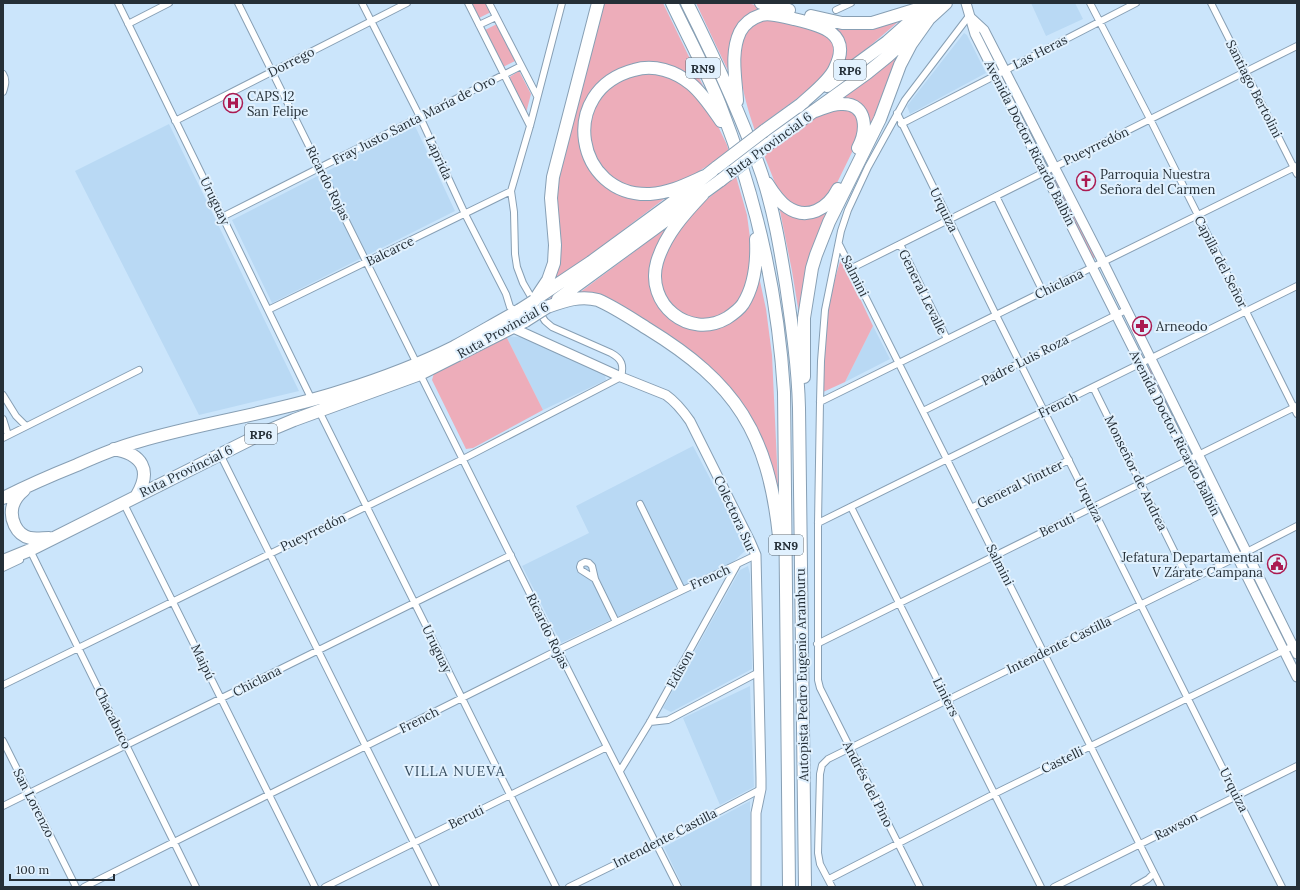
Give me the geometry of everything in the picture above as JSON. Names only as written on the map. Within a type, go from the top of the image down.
[{"type":"highway","points":[[598,3],[553,177],[551,208],[555,254],[549,299],[593,298],[604,302],[694,360],[723,388],[734,402],[751,427],[758,444],[773,493],[779,533],[787,621]]},
{"type":"highway","name":"Autopista Pedro Eugenio Aramburu","points":[[672,3],[711,85],[731,135],[754,206],[772,288],[782,368],[787,621],[789,887]]},
{"type":"highway","name":"Autopista Pedro Eugenio Aramburu","points":[[687,3],[738,110],[762,176],[776,231],[796,349],[799,408],[805,887]]},
{"type":"highway","points":[[761,3],[829,20],[852,23],[878,21],[930,4]]},
{"type":"highway","name":"Ruta Provincial 6","points":[[3,498],[29,485],[114,449],[212,422],[312,400],[418,369],[454,346],[549,299],[703,194],[768,144],[872,69],[946,3]]},
{"type":"highway","name":"Ruta Provincial 6","points":[[3,561],[31,552],[51,538],[263,433],[319,411],[513,328],[521,314],[534,300],[549,299],[591,262],[674,202],[705,176],[764,131],[869,56],[930,4]]},
{"type":"highway","points":[[738,110],[734,57],[736,43],[740,32],[749,21],[766,14],[818,25],[830,31],[837,40],[840,56],[833,73],[798,107]]},
{"type":"highway","points":[[799,408],[805,372],[804,318],[812,268],[816,255],[829,222],[880,119],[900,65],[911,44],[928,20]]},
{"type":"highway","points":[[705,176],[675,189],[650,194],[627,191],[607,180],[600,173],[592,160],[585,138],[584,128],[586,113],[594,97],[609,81],[628,71],[638,68],[666,70],[683,78],[696,89],[731,135]]},
{"type":"highway","points":[[762,176],[779,200],[792,210],[807,213],[813,212],[831,201],[862,142],[864,134],[864,118],[854,107],[841,103],[815,111]]},
{"type":"highway","points":[[703,194],[687,211],[671,233],[660,253],[655,271],[656,288],[663,303],[674,315],[694,324],[710,324],[723,320],[738,310],[747,297],[753,276],[757,252],[754,206]]},
{"type":"highway","points":[[114,449],[126,451],[139,460],[143,466],[144,480],[137,495]]},
{"type":"highway","points":[[29,485],[17,496],[13,505],[13,521],[16,528],[22,535],[30,538],[51,538]]},
{"type":"main road","name":"Avenida Doctor Ricardo Balbín","points":[[966,3],[975,34],[1297,677]]},
{"type":"main road","name":"Avenida Doctor Ricardo Balbín","points":[[969,16],[984,30],[1103,262],[1246,552],[1296,648]]},
{"type":"main road","name":"Colectora Sur","points":[[513,328],[621,377],[666,395],[680,407],[690,421],[756,555],[760,788],[756,812],[756,887]]},
{"type":"street","name":"Uruguay","points":[[118,3],[312,400]]},
{"type":"street","points":[[128,24],[169,3]]},
{"type":"street","name":"Ricardo Rojas","points":[[238,3],[320,167],[418,369],[678,887]]},
{"type":"street","name":"Laprida","points":[[362,3],[420,117],[465,214],[506,294],[510,307],[521,314]]},
{"type":"street","name":"Dorrego","points":[[176,121],[407,3]]},
{"type":"street","points":[[468,3],[530,126]]},
{"type":"street","points":[[489,3],[537,96]]},
{"type":"street","points":[[562,3],[530,126],[511,191],[514,212],[516,260],[527,292],[548,325],[619,358],[623,364],[621,377]]},
{"type":"street","points":[[836,10],[851,3]]},
{"type":"street","name":"Capilla del Señor","points":[[1090,3],[1150,119],[1295,407],[1297,414]]},
{"type":"street","name":"Las Heras","points":[[901,124],[1136,3]]},
{"type":"street","name":"Santiago Bertolini","points":[[1211,3],[1295,167],[1297,174]]},
{"type":"street","points":[[817,644],[820,402],[824,310],[842,231],[848,210],[896,113],[969,16]]},
{"type":"street","points":[[479,25],[496,17]]},
{"type":"street","name":"Pueyrredón","points":[[852,268],[1297,46]]},
{"type":"street","name":"Fray Justo Santa María de Oro","points":[[222,217],[521,66]]},
{"type":"street","points":[[3,74],[5,77],[5,85],[3,92]]},
{"type":"street","name":"Urquiza","points":[[896,113],[948,220],[1282,887]]},
{"type":"street","name":"Chiclana","points":[[820,402],[1295,167]]},
{"type":"street","name":"Balcarce","points":[[268,310],[367,263],[511,191]]},
{"type":"street","points":[[996,196],[1043,292]]},
{"type":"street","name":"Salmini","points":[[840,244],[1161,887]]},
{"type":"street","name":"General Levalle","points":[[900,244],[947,339]]},
{"type":"street","name":"French","points":[[818,523],[1297,286]]},
{"type":"street","name":"Padre Luis Roza","points":[[923,411],[1126,310]]},
{"type":"street","points":[[3,419],[5,436],[139,370]]},
{"type":"street","name":"Pueyrredón","points":[[3,685],[463,459],[621,377]]},
{"type":"street","name":"Monseñor de Andrea","points":[[1093,387],[1189,581]]},
{"type":"street","points":[[3,394],[16,416],[26,426]]},
{"type":"street","name":"Beruti","points":[[817,644],[1295,407]]},
{"type":"street","name":"Uruguay","points":[[319,411],[556,887]]},
{"type":"street","points":[[220,454],[436,887]]},
{"type":"street","name":"General Vintter","points":[[971,508],[1069,460]]},
{"type":"street","name":"Maipú","points":[[123,502],[315,887]]},
{"type":"street","points":[[640,504],[682,590]]},
{"type":"street","name":"Liniers","points":[[851,507],[1041,887]]},
{"type":"street","name":"Intendente Castilla","points":[[829,879],[820,864],[818,853],[820,774],[822,765],[828,759],[1238,557],[1297,526]]},
{"type":"street","points":[[3,568],[31,552]]},
{"type":"street","name":"Chacabuco","points":[[31,552],[196,887]]},
{"type":"street","name":"Chiclana","points":[[3,806],[511,555]]},
{"type":"street","name":"French","points":[[84,887],[558,650],[756,555]]},
{"type":"street","name":"Edison","points":[[620,771],[650,722],[737,565]]},
{"type":"street","points":[[595,579],[616,622]]},
{"type":"street","name":"Andrés del Pino","points":[[817,644],[818,680],[820,688],[920,887]]},
{"type":"street","name":"Castelli","points":[[829,879],[994,794],[1284,650],[1296,648]]},
{"type":"street","points":[[650,722],[668,720],[759,672]]},
{"type":"street","name":"San Lorenzo","points":[[3,741],[76,887]]},
{"type":"street","name":"Beruti","points":[[325,887],[607,747]]},
{"type":"street","name":"Rawson","points":[[1054,887],[1297,766]]},
{"type":"street","name":"Intendente Castilla","points":[[569,887],[657,844],[760,788]]},
{"type":"street","points":[[1134,887],[1148,879],[1154,873]]},
{"type":"street","points":[[829,879],[832,887]]},
{"type":"shaded area","points":[[472,3],[487,3],[491,12],[479,18]]},
{"type":"shaded area","points":[[601,3],[663,3],[706,92],[637,64],[619,70],[610,75],[590,94],[581,112],[578,130],[582,146],[597,175],[664,199],[550,284],[554,192]]},
{"type":"shaded area","points":[[696,3],[747,3],[825,22],[896,20],[898,22],[837,72],[839,35],[751,15],[731,77]]},
{"type":"shaded area","points":[[1031,3],[1075,3],[1083,19],[1046,36]]},
{"type":"shaded area","points":[[763,17],[819,28],[835,43],[833,63],[820,79],[807,91],[761,125],[771,149],[826,110],[851,109],[859,120],[857,142],[835,187],[820,204],[806,209],[792,205],[781,195],[777,188],[755,130],[742,84],[740,63],[742,44],[749,28]]},
{"type":"shaded area","points":[[497,24],[515,61],[503,67],[485,30]]},
{"type":"shaded area","points":[[964,33],[967,35],[986,73],[910,114],[907,106]]},
{"type":"shaded area","points":[[902,51],[881,109],[837,201],[800,320],[779,206],[784,210],[828,208],[865,141],[852,100],[842,97]]},
{"type":"shaded area","points":[[519,71],[531,94],[526,113],[508,78]]},
{"type":"shaded area","points":[[658,71],[690,87],[716,122],[727,145],[747,215],[751,255],[750,271],[742,296],[730,310],[707,321],[681,315],[663,297],[658,270],[671,238],[698,207],[723,186],[551,299],[549,296],[715,161],[685,180],[650,190],[631,187],[613,179],[594,156],[587,126],[598,97],[624,76]]},
{"type":"shaded area","points":[[1001,77],[1004,78],[1046,160],[1045,162],[1044,162]]},
{"type":"shaded area","points":[[169,124],[299,391],[199,415],[75,171]]},
{"type":"shaded area","points":[[415,126],[455,211],[272,303],[232,220]]},
{"type":"shaded area","points":[[1050,174],[1053,174],[1095,256],[1094,259],[1092,258]]},
{"type":"shaded area","points":[[670,225],[660,242],[662,310],[720,326],[758,272],[766,309],[772,355],[779,506],[772,478],[717,378],[579,293]]},
{"type":"shaded area","points":[[841,258],[873,326],[845,382],[823,392],[826,310]]},
{"type":"shaded area","points":[[873,326],[890,359],[845,382]]},
{"type":"shaded area","points":[[506,336],[521,337],[605,375],[606,380],[543,410]]},
{"type":"shaded area","points":[[506,336],[543,410],[473,448],[466,449],[432,380],[434,373]]},
{"type":"shaded area","points":[[1149,367],[1192,453],[1190,453],[1148,369]]},
{"type":"shaded area","points":[[693,446],[747,549],[732,563],[561,643],[522,566],[589,533],[576,506]]},
{"type":"shaded area","points":[[1197,464],[1199,465],[1241,549],[1240,550],[1238,550],[1196,466]]},
{"type":"shaded area","points":[[1245,559],[1287,643],[1286,645],[1243,560]]},
{"type":"shaded area","points":[[748,566],[750,574],[752,669],[671,712],[663,708],[740,570]]},
{"type":"shaded area","points":[[750,686],[754,787],[720,805],[683,718]]},
{"type":"shaded area","points":[[750,801],[750,887],[683,887],[664,847]]},
{"type":"place","name":"CAPS 12 San Felipe","points":[[233,103]]},
{"type":"place","name":"Parroquia Nuestra Señora del Carmen","points":[[1086,181]]},
{"type":"place","name":"Arneodo","points":[[1142,326]]},
{"type":"place","name":"Jefatura Departamental V Zárate Campana","points":[[1277,564]]},
{"type":"district","name":"VILLA NUEVA","points":[[455,771]]}]
